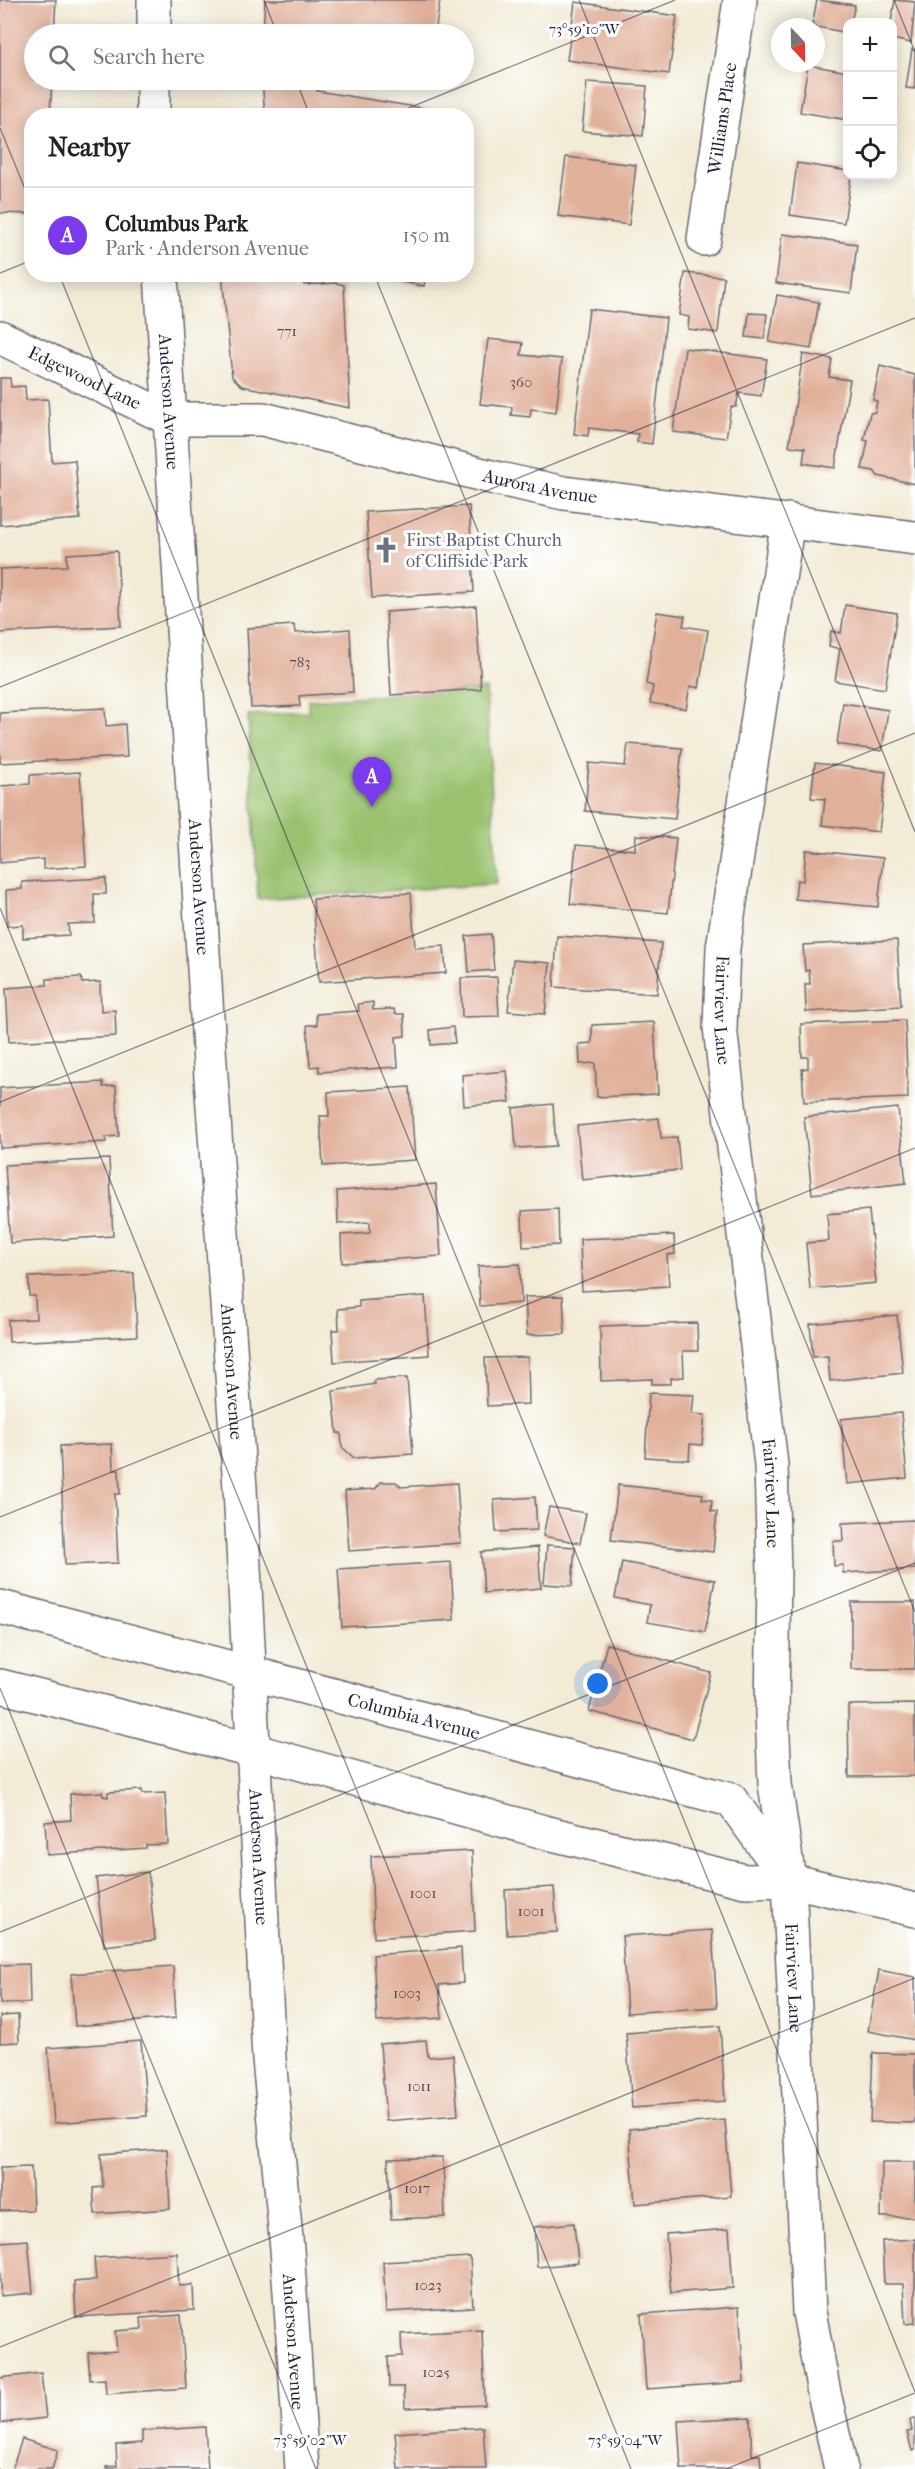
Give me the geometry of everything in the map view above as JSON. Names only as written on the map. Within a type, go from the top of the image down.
[{"type":"street","points":[[154,0],[154,24]]},
{"type":"street","name":"Williams Place","points":[[704,239],[740,0]]},
{"type":"street","points":[[153,90],[153,108]]},
{"type":"street","name":"Anderson Avenue","points":[[161,282],[209,1049],[239,1478],[269,2058],[287,2249],[302,2469]]},
{"type":"street","name":"Edgewood Lane","points":[[0,337],[170,419]]},
{"type":"street","name":"Aurora Avenue","points":[[170,419],[263,419],[499,479],[564,493],[915,538]]},
{"type":"street","name":"Fairview Lane","points":[[788,520],[723,948],[720,1026],[771,1464],[774,1572],[771,1713],[775,1784],[789,1880],[809,2312],[841,2469]]},
{"type":"street","name":"Columbia Avenue","points":[[0,1607],[731,1800],[789,1880]]},
{"type":"street","points":[[0,1686],[252,1750],[544,1832],[745,1881],[789,1880],[915,1910]]},
{"type":"green space","points":[[486,689],[497,884],[258,899],[248,715],[309,712],[308,700]]},
{"type":"building","points":[[0,0],[56,0],[55,24],[24,24],[24,90],[51,90],[50,108],[24,108],[24,214],[0,213]]},
{"type":"building","points":[[265,0],[440,0],[436,24],[264,24]]},
{"type":"building","points":[[817,0],[855,5],[852,18],[843,18],[843,32],[825,29],[825,18],[814,18]]},
{"type":"building","points":[[895,0],[915,2],[911,43],[897,40],[897,18],[892,18]]},
{"type":"building","points":[[575,2],[677,16],[669,74],[567,60]]},
{"type":"building","points":[[912,49],[915,50],[915,89],[906,88]]},
{"type":"building","points":[[825,68],[843,71],[843,119],[800,112],[807,72],[825,72]]},
{"type":"building","points":[[587,82],[647,86],[643,136],[582,131]]},
{"type":"building","points":[[263,90],[317,90],[422,108],[264,108]]},
{"type":"building","points":[[566,157],[636,165],[629,225],[558,216]]},
{"type":"building","points":[[797,163],[843,170],[843,180],[850,180],[844,223],[790,215]]},
{"type":"building","points":[[782,234],[857,244],[851,293],[776,283]]},
{"type":"building","points":[[685,273],[724,277],[718,333],[688,329],[689,317],[679,315]]},
{"type":"building","points":[[223,282],[304,282],[304,285],[337,283],[344,285],[350,408],[242,386],[232,377]]},
{"type":"building","points":[[402,282],[425,282],[424,286]]},
{"type":"building","points":[[777,295],[819,302],[811,349],[769,342]]},
{"type":"building","points":[[589,309],[666,318],[652,444],[637,442],[638,434],[589,428],[588,436],[574,434]]},
{"type":"building","points":[[749,313],[767,314],[764,339],[746,337]]},
{"type":"building","points":[[488,339],[523,343],[521,355],[562,359],[556,412],[531,409],[530,417],[511,415],[512,407],[480,404]]},
{"type":"building","points":[[685,348],[767,359],[761,396],[739,393],[736,407],[731,407],[726,438],[673,432]]},
{"type":"building","points":[[803,354],[832,359],[829,377],[850,380],[835,468],[803,463],[805,448],[789,446]]},
{"type":"building","points":[[880,366],[915,375],[915,484],[878,476],[874,471],[862,469],[868,441],[864,440],[870,413],[875,412],[877,401],[873,400]]},
{"type":"building","points":[[0,378],[10,378],[11,387],[25,386],[26,400],[48,399],[52,462],[75,460],[80,519],[0,525]]},
{"type":"building","points":[[469,506],[474,592],[372,598],[366,512]]},
{"type":"building","points":[[117,551],[121,626],[0,633],[0,569],[67,566],[67,554]]},
{"type":"building","points":[[845,605],[897,613],[885,689],[835,681],[840,649],[829,646],[831,631],[841,633]]},
{"type":"building","points":[[476,606],[481,689],[391,695],[386,612]]},
{"type":"building","points":[[657,612],[685,616],[683,626],[708,630],[699,688],[690,686],[686,709],[650,703],[653,686],[646,684]]},
{"type":"building","points":[[294,625],[295,633],[350,629],[353,692],[299,696],[300,706],[251,708],[247,628]]},
{"type":"building","points":[[843,703],[888,710],[882,751],[837,744]]},
{"type":"building","points":[[105,708],[106,726],[125,724],[127,757],[0,763],[0,713]]},
{"type":"building","points":[[628,744],[682,748],[675,819],[585,811],[589,763],[625,766]]},
{"type":"building","points":[[815,763],[886,772],[879,832],[822,825],[825,799],[811,798]]},
{"type":"building","points":[[80,772],[86,866],[43,869],[43,859],[0,863],[0,786],[30,784],[30,775]]},
{"type":"building","points":[[636,835],[676,838],[668,913],[570,904],[576,845],[635,850]]},
{"type":"building","points":[[806,850],[883,858],[878,907],[795,899],[797,880],[803,881]]},
{"type":"building","points":[[106,878],[106,894],[94,894],[95,923],[68,924],[69,935],[23,938],[23,925],[7,926],[6,890],[22,889],[22,882]]},
{"type":"building","points":[[411,893],[415,948],[444,946],[446,973],[319,982],[313,899]]},
{"type":"building","points":[[491,934],[494,970],[469,972],[466,936]]},
{"type":"building","points":[[557,936],[661,943],[657,994],[554,987]]},
{"type":"building","points":[[897,940],[901,1006],[806,1012],[805,984],[810,984],[809,970],[805,971],[803,945]]},
{"type":"building","points":[[513,960],[550,963],[545,1014],[508,1011]]},
{"type":"building","points":[[81,977],[82,983],[100,982],[101,1011],[115,1010],[116,1036],[9,1042],[6,988],[47,985],[47,979]]},
{"type":"building","points":[[497,977],[499,1016],[462,1017],[461,978]]},
{"type":"building","points":[[373,1002],[373,1010],[394,1009],[395,1014],[404,1014],[405,1036],[396,1037],[398,1067],[319,1072],[319,1066],[310,1067],[307,1025],[317,1025],[316,1014],[359,1011],[358,1004]]},
{"type":"building","points":[[905,1020],[908,1098],[804,1102],[802,1069],[808,1068],[808,1057],[802,1057],[801,1024]]},
{"type":"building","points":[[654,1022],[658,1094],[597,1097],[595,1063],[580,1064],[579,1044],[592,1043],[592,1025]]},
{"type":"building","points":[[453,1027],[455,1043],[431,1045],[430,1030]]},
{"type":"building","points":[[507,1071],[510,1102],[464,1106],[462,1075]]},
{"type":"building","points":[[103,1082],[103,1087],[116,1086],[119,1136],[106,1137],[106,1142],[0,1148],[0,1088]]},
{"type":"building","points":[[410,1087],[415,1160],[323,1166],[320,1116],[329,1116],[328,1092]]},
{"type":"building","points":[[553,1104],[556,1146],[516,1148],[513,1108]]},
{"type":"building","points":[[898,1108],[906,1183],[812,1194],[804,1117]]},
{"type":"building","points":[[659,1118],[661,1138],[677,1137],[680,1170],[582,1180],[577,1126]]},
{"type":"building","points":[[109,1159],[113,1236],[10,1243],[5,1165]]},
{"type":"building","points":[[436,1184],[441,1256],[342,1263],[341,1235],[370,1233],[370,1222],[338,1224],[337,1191]]},
{"type":"building","points":[[558,1209],[559,1245],[523,1247],[522,1211]]},
{"type":"building","points":[[869,1210],[876,1283],[810,1289],[806,1243],[829,1241],[827,1214]]},
{"type":"building","points":[[674,1235],[675,1254],[667,1255],[669,1286],[582,1291],[580,1239]]},
{"type":"building","points":[[520,1264],[521,1303],[480,1306],[478,1266]]},
{"type":"building","points":[[134,1273],[137,1336],[9,1342],[8,1320],[36,1319],[35,1296],[29,1296],[29,1277]]},
{"type":"building","points":[[425,1296],[429,1355],[334,1362],[332,1330],[339,1330],[338,1309],[359,1307],[359,1301]]},
{"type":"building","points":[[563,1296],[565,1334],[527,1335],[525,1297]]},
{"type":"building","points":[[897,1315],[903,1373],[830,1381],[828,1356],[813,1357],[810,1324]]},
{"type":"building","points":[[697,1323],[698,1351],[683,1351],[684,1377],[671,1378],[671,1384],[652,1384],[652,1379],[601,1381],[600,1326]]},
{"type":"building","points":[[528,1357],[529,1404],[487,1406],[485,1358]]},
{"type":"building","points":[[407,1378],[413,1454],[354,1458],[342,1447],[341,1433],[337,1433],[333,1391],[375,1384],[374,1380]]},
{"type":"building","points":[[649,1393],[694,1395],[692,1414],[705,1415],[702,1445],[690,1444],[689,1460],[645,1457]]},
{"type":"building","points":[[901,1413],[907,1478],[847,1484],[841,1419]]},
{"type":"building","points":[[112,1444],[113,1470],[119,1470],[120,1494],[115,1494],[118,1563],[65,1565],[60,1446]]},
{"type":"building","points":[[381,1482],[396,1482],[401,1487],[457,1483],[461,1543],[349,1551],[345,1491],[375,1489]]},
{"type":"building","points":[[618,1485],[703,1494],[702,1499],[712,1500],[711,1511],[717,1512],[713,1552],[611,1540]]},
{"type":"building","points":[[535,1497],[537,1530],[496,1532],[494,1500]]},
{"type":"building","points":[[549,1507],[586,1513],[580,1543],[543,1536]]},
{"type":"building","points":[[915,1520],[915,1569],[843,1573],[843,1565],[834,1566],[833,1541],[843,1541],[842,1523]]},
{"type":"building","points":[[547,1545],[575,1547],[572,1586],[544,1584]]},
{"type":"building","points":[[538,1547],[541,1588],[484,1593],[481,1552]]},
{"type":"building","points":[[451,1562],[454,1620],[342,1627],[338,1569]]},
{"type":"building","points":[[622,1562],[715,1580],[705,1632],[647,1622],[650,1605],[615,1598]]},
{"type":"building","points":[[851,1602],[915,1602],[915,1669],[851,1669]]},
{"type":"building","points":[[607,1644],[711,1673],[693,1739],[589,1711]]},
{"type":"building","points":[[915,1704],[915,1776],[849,1777],[848,1705]]},
{"type":"building","points":[[142,1790],[142,1794],[165,1793],[168,1844],[146,1845],[146,1848],[47,1855],[45,1822],[71,1820],[70,1794],[102,1792],[103,1796],[108,1797],[108,1792]]},
{"type":"building","points":[[472,1851],[475,1931],[374,1938],[371,1856]]},
{"type":"building","points":[[148,1872],[155,1940],[104,1946],[96,1878]]},
{"type":"building","points":[[554,1887],[557,1932],[507,1935],[505,1890]]},
{"type":"building","points":[[712,1930],[717,2007],[627,2013],[622,1936]]},
{"type":"building","points":[[461,1948],[463,1983],[439,1985],[442,2018],[377,2022],[373,1955]]},
{"type":"building","points":[[29,1964],[30,2003],[0,2004],[0,1965]]},
{"type":"building","points":[[173,1966],[176,2018],[75,2026],[71,1974]]},
{"type":"building","points":[[879,1970],[915,1977],[915,2040],[868,2031]]},
{"type":"building","points":[[18,2015],[19,2042],[0,2043],[0,2016]]},
{"type":"building","points":[[720,2026],[725,2101],[632,2108],[626,2033]]},
{"type":"building","points":[[426,2040],[428,2057],[453,2055],[458,2115],[386,2121],[380,2044]]},
{"type":"building","points":[[141,2041],[147,2116],[54,2123],[48,2048]]},
{"type":"building","points":[[873,2053],[915,2054],[915,2123],[870,2122]]},
{"type":"building","points":[[725,2120],[731,2196],[635,2204],[629,2129]]},
{"type":"building","points":[[167,2149],[170,2209],[95,2214],[93,2188],[103,2187],[101,2154]]},
{"type":"building","points":[[443,2157],[445,2217],[391,2219],[388,2159]]},
{"type":"building","points":[[882,2162],[915,2162],[915,2217],[881,2217]]},
{"type":"building","points":[[31,2167],[33,2210],[0,2211],[0,2168]]},
{"type":"building","points":[[574,2223],[578,2263],[537,2267],[534,2227]]},
{"type":"building","points":[[729,2229],[733,2288],[671,2293],[666,2234]]},
{"type":"building","points":[[915,2239],[915,2323],[905,2324],[903,2284],[884,2284],[882,2241]]},
{"type":"building","points":[[28,2240],[33,2293],[0,2296],[0,2242]]},
{"type":"building","points":[[177,2253],[179,2286],[193,2285],[194,2310],[76,2317],[74,2282],[96,2280],[94,2258]]},
{"type":"building","points":[[470,2257],[473,2307],[386,2312],[383,2262]]},
{"type":"building","points":[[739,2307],[744,2382],[646,2389],[641,2314]]},
{"type":"building","points":[[181,2315],[186,2388],[106,2394],[105,2379],[90,2380],[88,2353],[117,2351],[115,2331],[142,2329],[141,2318]]},
{"type":"building","points":[[482,2330],[485,2405],[405,2408],[404,2387],[389,2387],[388,2357],[402,2356],[401,2334]]},
{"type":"building","points":[[41,2373],[46,2418],[0,2423],[0,2378]]},
{"type":"building","points":[[750,2417],[752,2455],[760,2455],[761,2469],[681,2469],[678,2421]]},
{"type":"building","points":[[915,2419],[915,2450],[912,2451],[907,2432],[912,2431],[910,2420]]},
{"type":"building","points":[[205,2427],[208,2469],[106,2469],[106,2467],[117,2466],[116,2445],[142,2443],[142,2431]]},
{"type":"building","points":[[483,2427],[486,2469],[398,2469],[395,2433]]},
{"type":"building","points":[[22,2439],[58,2450],[52,2469],[12,2469]]},
{"type":"place","name":"First Baptist Church of Cliffside Park","points":[[386,550]]},
{"type":"place","name":"Columbus Park","points":[[372,807]]}]
